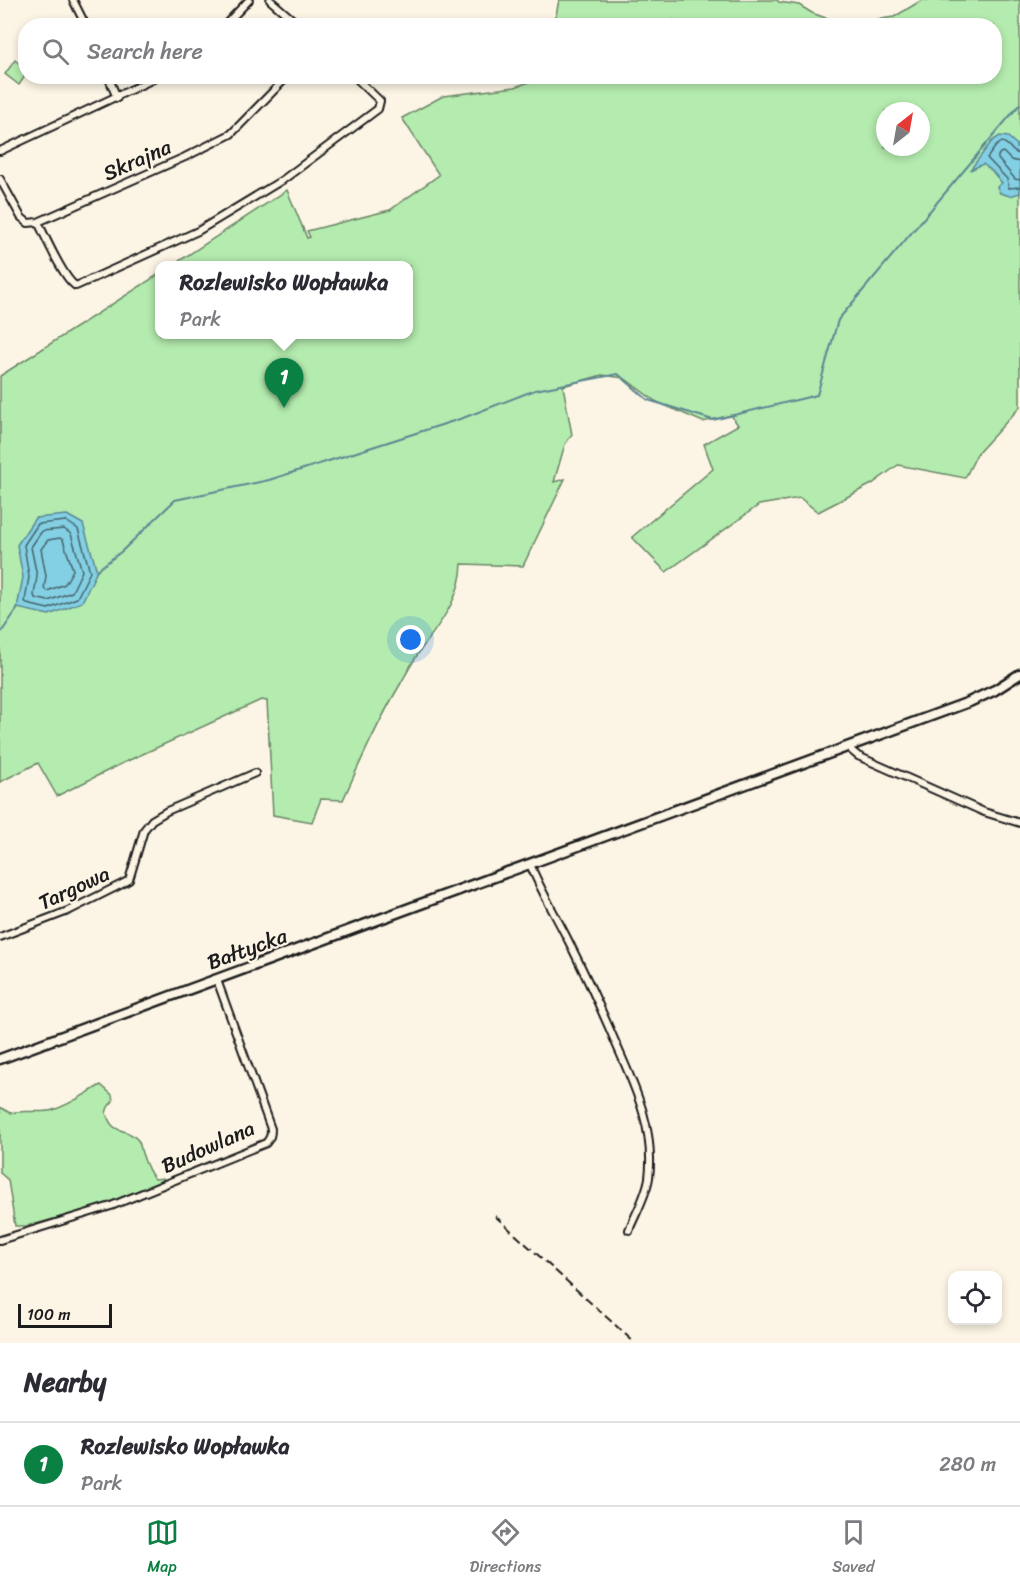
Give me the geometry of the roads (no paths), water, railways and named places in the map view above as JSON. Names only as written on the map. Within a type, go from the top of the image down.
[{"type":"main road","name":"Bałtycka","points":[[0,1059],[981,698],[1020,674]]},
{"type":"street","points":[[73,0],[82,18]]},
{"type":"street","points":[[270,0],[291,18]]},
{"type":"street","points":[[231,18],[245,1]]},
{"type":"street","points":[[111,84],[117,98]]},
{"type":"street","points":[[0,151],[144,84]]},
{"type":"street","name":"Skrajna","points":[[38,222],[185,157],[231,134],[280,84]]},
{"type":"street","points":[[0,179],[21,217],[28,223],[38,222],[66,277],[71,284],[76,286],[198,231],[284,179],[378,109],[380,101],[362,84]]},
{"type":"street","points":[[850,746],[858,756],[868,761],[984,813],[1020,823]]},
{"type":"street","name":"Targowa","points":[[0,937],[68,911],[129,880],[144,830],[152,820],[167,811],[255,773]]},
{"type":"street","points":[[530,864],[590,985],[643,1107],[649,1134],[648,1180],[646,1191],[629,1230]]},
{"type":"street","name":"Budowlana","points":[[0,1240],[111,1206],[266,1143],[271,1137],[271,1129],[217,980]]},
{"type":"water","points":[[1000,136],[1008,137],[1017,145],[1017,148],[1020,148],[1020,193],[1010,196],[1000,193],[997,187],[1002,183],[983,164],[970,170],[992,141]]},
{"type":"water","points":[[67,515],[83,524],[97,571],[82,602],[49,615],[17,608],[23,577],[17,545],[35,518]]},
{"type":"waterway","points":[[96,571],[122,551],[175,500],[269,480],[463,418],[535,390],[618,374],[648,400],[713,420],[817,395],[838,320],[1020,104]]},
{"type":"waterway","points":[[0,634],[18,608]]},
{"type":"railway","points":[[495,1216],[635,1343]]},
{"type":"place","name":"Rozlewisko Wopławka","points":[[284,408]]}]
